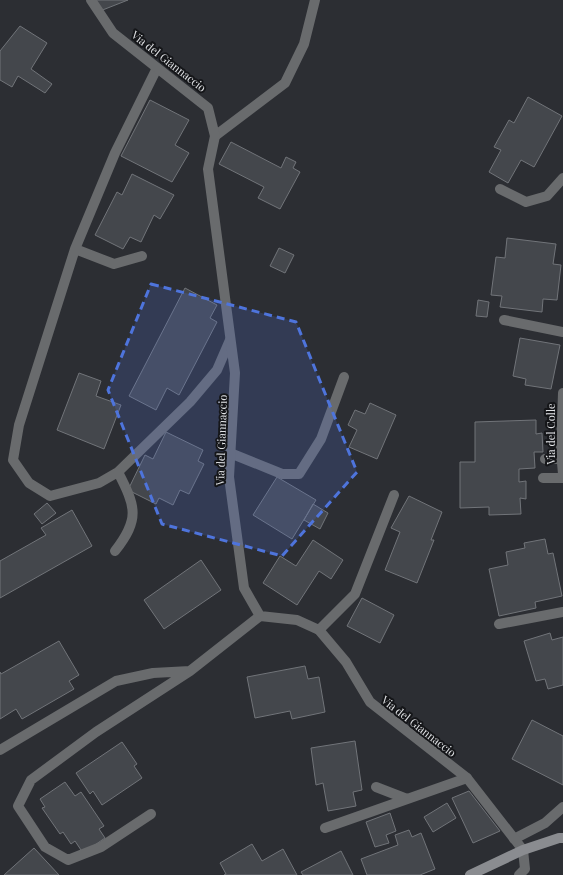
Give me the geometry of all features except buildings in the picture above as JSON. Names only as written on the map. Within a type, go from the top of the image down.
[{"type":"street","name":"Via del Giannaccio","points":[[91,0],[113,33],[190,92],[208,108],[215,136],[208,169],[235,373],[229,477],[244,588],[260,616],[297,620],[318,630],[346,662],[370,702],[467,778],[523,850]]},
{"type":"street","points":[[215,136],[285,83],[304,44],[315,0]]},
{"type":"street","points":[[157,68],[115,153],[75,249],[19,425],[13,460],[29,483],[50,496],[99,483],[118,472],[190,402],[217,370],[230,340]]},
{"type":"street","points":[[500,190],[526,202],[547,196],[563,178]]},
{"type":"street","points":[[75,249],[114,264],[142,256]]},
{"type":"street","points":[[504,320],[563,332]]},
{"type":"street","points":[[230,453],[282,474],[299,474],[321,439],[344,377]]},
{"type":"street","name":"Via del Colle","points":[[563,393],[563,474]]},
{"type":"street","points":[[545,459],[562,459]]},
{"type":"street","points":[[115,551],[128,534],[133,517],[131,496],[118,472]]},
{"type":"street","points":[[543,478],[563,478]]},
{"type":"street","points":[[318,630],[355,594],[394,495]]},
{"type":"street","points":[[499,624],[563,612]]},
{"type":"street","points":[[151,814],[101,847],[68,860],[45,847],[18,806],[31,780],[96,732],[190,671],[260,616]]},
{"type":"street","points":[[0,750],[116,681],[154,673],[190,671]]},
{"type":"street","points":[[325,828],[467,778]]},
{"type":"street","points":[[376,787],[407,800]]},
{"type":"street","points":[[514,839],[545,823],[563,807]]},
{"type":"street","points":[[470,875],[523,850],[563,838]]},
{"type":"street","points":[[519,875],[525,869],[523,850]]},
{"type":"highlighted area","points":[[151,284],[296,322],[357,472],[282,556],[162,524],[108,390]]}]
